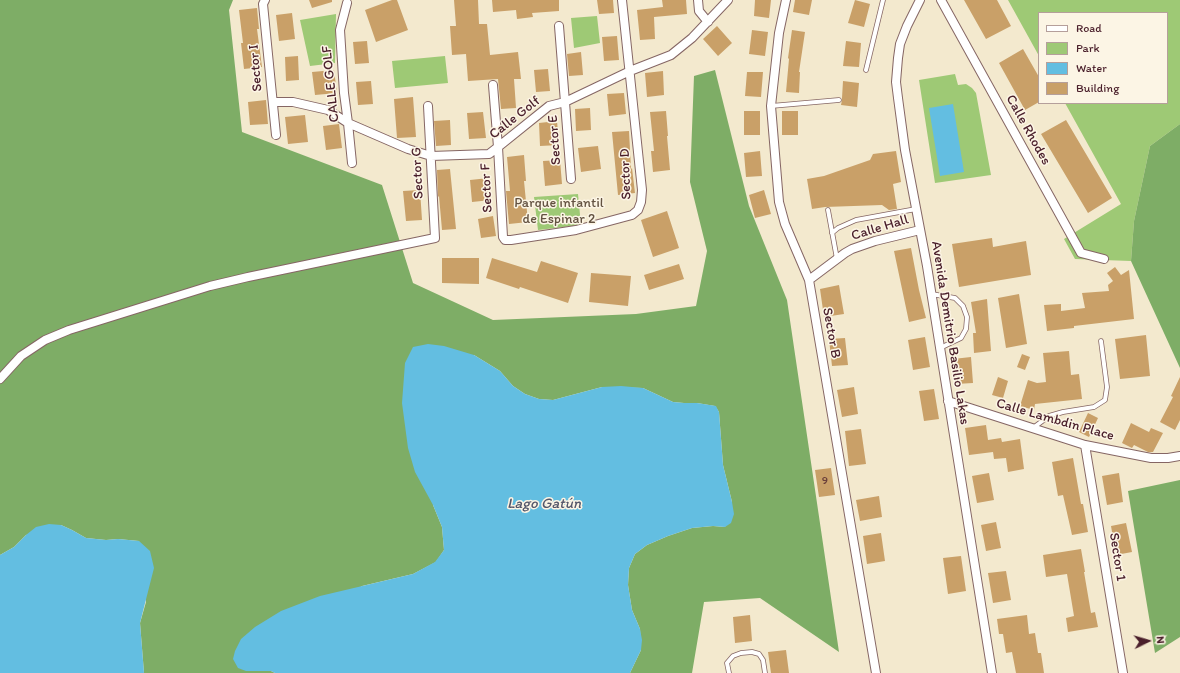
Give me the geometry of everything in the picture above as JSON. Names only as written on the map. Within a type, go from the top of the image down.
[{"type":"street","name":"Sector I","points":[[265,0],[263,4],[276,135]]},
{"type":"street","name":"Sector D","points":[[505,240],[576,230],[632,215],[638,210],[641,202],[642,190],[622,0]]},
{"type":"street","points":[[698,0],[699,11],[708,22]]},
{"type":"street","name":"Calle Golf","points":[[273,102],[293,102],[328,110],[348,123],[431,156],[489,154],[549,106],[565,102],[630,71],[671,56],[692,38],[728,0]]},
{"type":"street","name":"Sector B","points":[[786,0],[779,33],[771,106],[779,202],[785,224],[809,280],[876,673]]},
{"type":"street","name":"Avenida Demitrio Basilio Lakas","points":[[920,0],[900,44],[896,82],[905,150],[940,348],[992,673]]},
{"type":"street","name":"Calle Rhodes","points":[[941,0],[1081,253],[1104,259]]},
{"type":"street","name":"CALLE GOLF","points":[[347,3],[340,30],[343,86],[352,163]]},
{"type":"street","name":"Sector E","points":[[559,26],[571,179]]},
{"type":"street","name":"Sector F","points":[[493,85],[503,237],[505,240]]},
{"type":"street","name":"Sector G","points":[[0,379],[21,356],[45,340],[69,330],[210,286],[248,276],[435,238],[428,106]]},
{"type":"street","name":"Calle Hall","points":[[809,280],[849,251],[875,241],[920,230]]},
{"type":"street","name":"Calle Lambdin Place","points":[[948,401],[1085,445],[1151,458],[1180,456]]},
{"type":"street","name":"Sector 1","points":[[1085,445],[1123,673]]},
{"type":"lane","points":[[866,70],[883,0]]},
{"type":"lane","points":[[771,106],[839,100]]},
{"type":"lane","points":[[832,233],[838,228],[856,220],[916,209]]},
{"type":"lane","points":[[828,210],[837,259]]},
{"type":"lane","points":[[931,294],[955,298],[963,306],[967,317],[966,329],[961,338],[940,348]]},
{"type":"lane","points":[[1033,428],[1049,416],[1094,407],[1105,400],[1106,387],[1101,341]]},
{"type":"lane","points":[[729,673],[727,663],[741,652],[760,654],[763,660],[764,673]]},
{"type":"green space","points":[[0,0],[233,0],[229,10],[242,132],[382,185],[413,283],[493,320],[636,314],[696,306],[707,251],[690,182],[694,76],[715,70],[749,206],[787,300],[839,652],[760,598],[704,602],[692,673],[630,673],[641,650],[640,629],[632,610],[628,585],[629,568],[635,554],[647,545],[692,528],[713,526],[725,527],[732,502],[723,465],[719,412],[715,406],[697,403],[673,402],[643,388],[602,387],[553,400],[539,399],[525,394],[513,386],[500,371],[474,355],[433,505],[442,527],[444,550],[436,562],[413,574],[362,586],[246,671],[271,671],[275,673],[144,673],[140,623],[146,602],[139,541],[86,538],[61,525],[26,535],[14,547],[0,555]]},
{"type":"green space","points":[[1008,0],[1180,0],[1180,124],[1150,146],[1134,221],[1131,261],[1075,259],[1064,239],[1121,204],[1066,104],[1168,104],[1168,12],[1038,12],[1038,54]]},
{"type":"green space","points":[[336,14],[335,63],[310,66],[300,20]]},
{"type":"green space","points":[[597,16],[600,43],[574,48],[571,18]]},
{"type":"green space","points":[[445,56],[448,83],[395,88],[392,61]]},
{"type":"green space","points":[[955,74],[958,85],[966,84],[976,93],[991,175],[935,183],[919,80]]},
{"type":"green space","points":[[1180,124],[1180,368],[1131,261],[1134,221],[1150,146]]},
{"type":"green space","name":"Parque infantil de Espinar 2","points":[[578,194],[581,225],[538,230],[534,197]]},
{"type":"green space","points":[[1180,480],[1180,637],[1155,653],[1128,491]]},
{"type":"water","points":[[953,104],[964,172],[940,176],[929,108]]},
{"type":"water","name":"Lago Gatún","points":[[428,344],[444,346],[474,355],[500,371],[513,386],[525,394],[539,399],[553,400],[602,387],[621,386],[643,388],[673,402],[697,403],[716,406],[719,412],[723,465],[734,514],[731,523],[725,527],[713,526],[692,528],[647,545],[635,554],[629,568],[628,585],[632,610],[640,629],[642,640],[641,650],[630,673],[275,673],[271,671],[246,671],[238,668],[233,659],[241,639],[255,627],[281,611],[320,596],[413,574],[435,562],[444,550],[442,527],[433,505],[415,472],[408,448],[402,403],[405,363],[413,347]]},
{"type":"water","points":[[49,524],[61,525],[86,538],[139,541],[150,551],[154,568],[140,623],[144,673],[0,673],[0,555],[14,547],[36,527]]},
{"type":"building","points":[[309,0],[332,0],[332,2],[312,8]]},
{"type":"building","points":[[392,0],[397,0],[408,30],[376,42],[365,10]]},
{"type":"building","points":[[454,0],[478,0],[479,24],[487,24],[490,55],[518,52],[521,79],[514,79],[516,108],[501,109],[498,79],[468,81],[466,54],[452,55],[450,26],[456,26]]},
{"type":"building","points":[[492,0],[559,0],[559,11],[532,13],[533,17],[517,19],[516,10],[493,12]]},
{"type":"building","points":[[597,0],[613,0],[614,13],[599,14]]},
{"type":"building","points":[[662,0],[686,0],[687,14],[654,17],[655,39],[640,40],[637,10],[663,7]]},
{"type":"building","points":[[755,0],[771,0],[769,18],[754,16]]},
{"type":"building","points":[[795,0],[812,0],[809,15],[793,12]]},
{"type":"building","points":[[855,0],[870,4],[864,27],[848,23]]},
{"type":"building","points":[[964,0],[997,0],[1011,26],[986,39]]},
{"type":"building","points":[[257,8],[259,29],[257,29],[262,67],[244,69],[239,10]]},
{"type":"building","points":[[292,13],[295,39],[279,41],[276,15]]},
{"type":"building","points":[[717,26],[732,43],[718,56],[703,39]]},
{"type":"building","points":[[752,30],[768,32],[765,56],[749,54]]},
{"type":"building","points":[[792,30],[805,32],[799,72],[799,93],[786,92],[788,58]]},
{"type":"building","points":[[617,36],[619,60],[604,61],[602,37]]},
{"type":"building","points":[[367,41],[369,63],[355,64],[353,42]]},
{"type":"building","points":[[846,41],[861,43],[859,67],[843,66]]},
{"type":"building","points":[[1023,49],[1038,75],[1038,103],[1025,110],[999,63]]},
{"type":"building","points":[[581,52],[583,75],[569,76],[567,54]]},
{"type":"building","points":[[298,56],[299,80],[286,81],[285,57]]},
{"type":"building","points":[[548,69],[550,91],[536,92],[534,70]]},
{"type":"building","points":[[334,70],[337,93],[315,95],[312,72]]},
{"type":"building","points":[[663,71],[664,95],[647,97],[645,73]]},
{"type":"building","points":[[747,72],[763,72],[761,97],[745,96]]},
{"type":"building","points":[[371,81],[373,104],[358,105],[356,82]]},
{"type":"building","points":[[843,81],[859,83],[857,107],[841,105]]},
{"type":"building","points":[[624,93],[626,114],[609,116],[607,94]]},
{"type":"building","points":[[413,97],[416,137],[397,138],[394,99]]},
{"type":"building","points":[[266,100],[268,124],[250,125],[248,102]]},
{"type":"building","points":[[590,108],[591,130],[576,131],[575,109]]},
{"type":"building","points":[[666,111],[670,170],[653,172],[651,151],[654,151],[650,112]]},
{"type":"building","points":[[744,111],[760,111],[760,135],[744,135]]},
{"type":"building","points":[[782,111],[798,111],[798,135],[782,135]]},
{"type":"building","points":[[483,112],[486,138],[469,139],[467,113]]},
{"type":"building","points":[[305,115],[308,142],[288,144],[285,117]]},
{"type":"building","points":[[450,120],[451,145],[436,146],[434,121]]},
{"type":"building","points":[[1066,120],[1112,198],[1088,213],[1041,134]]},
{"type":"building","points":[[557,121],[559,145],[540,146],[539,123]]},
{"type":"building","points":[[339,124],[342,148],[326,150],[323,126]]},
{"type":"building","points":[[629,131],[631,169],[632,168],[635,193],[618,195],[612,132]]},
{"type":"building","points":[[598,146],[601,169],[581,172],[578,148]]},
{"type":"building","points":[[760,151],[762,176],[746,177],[744,153]]},
{"type":"building","points":[[896,151],[901,182],[893,184],[897,209],[889,210],[882,205],[825,207],[812,209],[807,179],[824,176],[870,160],[873,154]]},
{"type":"building","points":[[524,155],[526,181],[524,181],[528,222],[509,224],[506,191],[510,191],[507,157]]},
{"type":"building","points":[[560,160],[562,184],[545,186],[543,161]]},
{"type":"building","points":[[450,169],[456,229],[442,230],[439,196],[438,197],[437,170]]},
{"type":"building","points":[[489,178],[491,200],[472,202],[470,180]]},
{"type":"building","points":[[420,190],[422,220],[406,221],[403,191]]},
{"type":"building","points":[[764,190],[771,214],[755,218],[749,195]]},
{"type":"building","points":[[667,211],[679,248],[653,257],[641,220]]},
{"type":"building","points":[[493,216],[496,236],[481,238],[478,219]]},
{"type":"building","points":[[992,238],[993,247],[1026,241],[1031,275],[959,287],[952,244]]},
{"type":"building","points":[[911,248],[926,318],[909,322],[894,251]]},
{"type":"building","points":[[442,258],[479,258],[479,284],[442,283]]},
{"type":"building","points":[[492,258],[537,272],[541,261],[578,273],[568,303],[520,287],[519,289],[486,278]]},
{"type":"building","points":[[679,264],[684,279],[649,290],[644,275]]},
{"type":"building","points":[[1115,267],[1121,275],[1129,270],[1134,319],[1074,326],[1074,328],[1047,331],[1044,305],[1061,304],[1061,311],[1085,308],[1082,293],[1109,291],[1108,285],[1113,281],[1107,273]]},
{"type":"building","points":[[591,273],[631,276],[628,306],[589,302]]},
{"type":"building","points":[[839,285],[844,314],[824,317],[820,289]]},
{"type":"building","points":[[1019,294],[1027,344],[1006,348],[998,298]]},
{"type":"building","points":[[987,299],[991,351],[974,353],[973,333],[976,333],[971,302]]},
{"type":"building","points":[[1146,335],[1150,376],[1120,379],[1115,339]]},
{"type":"building","points":[[925,337],[930,367],[913,370],[908,340]]},
{"type":"building","points":[[845,338],[848,365],[832,366],[829,339]]},
{"type":"building","points":[[1069,351],[1071,375],[1079,374],[1082,399],[1035,404],[1034,410],[1020,406],[1028,380],[1037,383],[1046,382],[1043,353]]},
{"type":"building","points":[[1022,354],[1030,357],[1025,370],[1017,367]]},
{"type":"building","points":[[971,357],[973,383],[956,384],[953,359]]},
{"type":"building","points":[[998,377],[1008,381],[1003,398],[992,395]]},
{"type":"building","points":[[1180,377],[1180,420],[1175,430],[1160,422],[1173,397],[1171,396]]},
{"type":"building","points":[[854,387],[858,414],[842,417],[837,390]]},
{"type":"building","points":[[934,389],[939,419],[924,421],[919,391]]},
{"type":"building","points":[[1088,413],[1098,418],[1089,437],[1079,432]]},
{"type":"building","points":[[1131,423],[1149,432],[1151,428],[1163,433],[1153,452],[1148,452],[1134,445],[1132,448],[1122,443]]},
{"type":"building","points":[[986,425],[988,440],[1001,438],[1002,442],[1020,439],[1024,469],[1008,472],[1006,458],[994,459],[993,452],[969,455],[965,428]]},
{"type":"building","points":[[861,429],[866,464],[849,466],[845,431]]},
{"type":"building","points":[[1073,458],[1081,504],[1083,504],[1088,532],[1072,535],[1063,495],[1058,496],[1052,462]]},
{"type":"building","points":[[831,468],[835,495],[819,497],[815,470]]},
{"type":"building","points":[[989,473],[994,500],[977,503],[972,476]]},
{"type":"building","points":[[1119,473],[1123,502],[1107,505],[1102,476]]},
{"type":"building","points":[[879,496],[882,517],[860,521],[856,500]]},
{"type":"building","points":[[996,522],[1001,548],[986,551],[981,525]]},
{"type":"building","points":[[1126,523],[1132,552],[1116,555],[1111,526]]},
{"type":"building","points":[[881,533],[885,561],[867,564],[863,536]]},
{"type":"building","points":[[1081,549],[1091,613],[1095,612],[1098,627],[1068,632],[1066,618],[1074,616],[1067,574],[1046,577],[1043,555]]},
{"type":"building","points":[[961,556],[966,591],[948,594],[943,558]]},
{"type":"building","points":[[1006,571],[1011,600],[993,603],[988,573]]},
{"type":"building","points":[[750,615],[752,641],[735,643],[733,617]]},
{"type":"building","points":[[1027,615],[1029,634],[1035,633],[1038,653],[1041,653],[1044,673],[1016,673],[1012,652],[1006,653],[1003,634],[999,634],[997,619]]},
{"type":"building","points":[[786,650],[789,673],[771,673],[768,652]]}]
